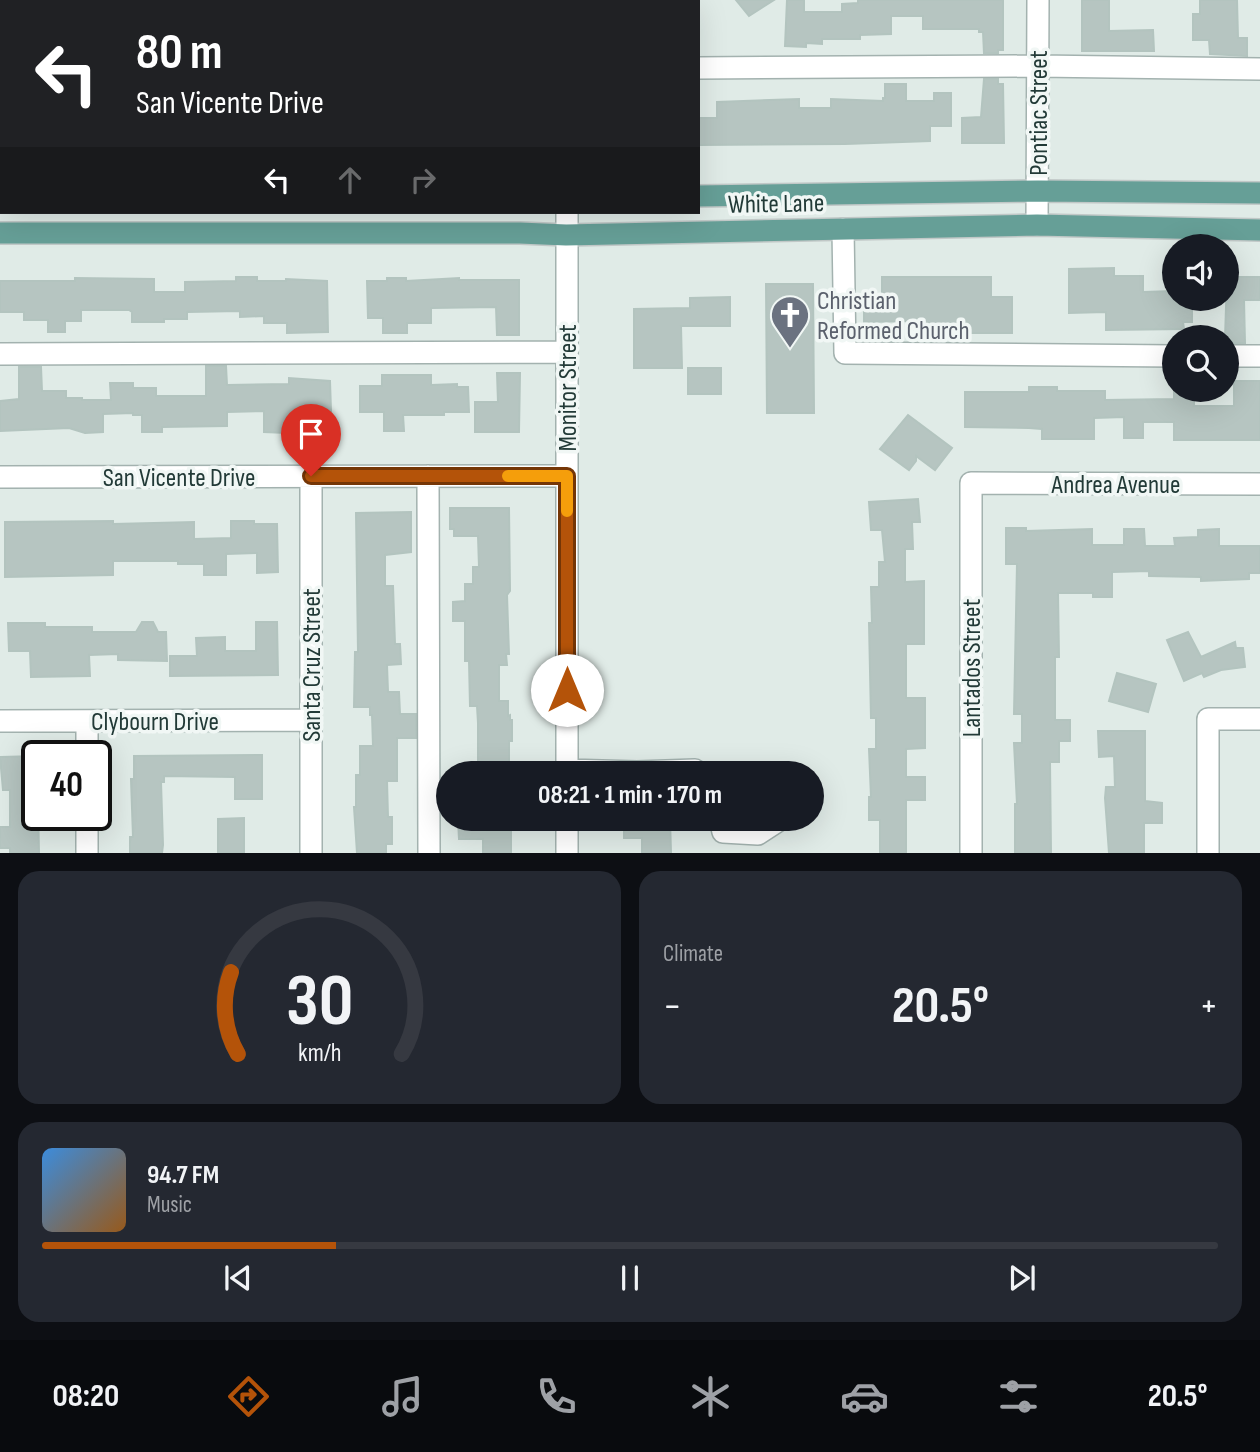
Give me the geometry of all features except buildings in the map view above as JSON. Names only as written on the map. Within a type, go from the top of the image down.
[{"type":"main road","name":"White Lane","points":[[700,196],[1038,191],[1260,192]]},
{"type":"main road","name":"White Lane","points":[[0,233],[566,235],[1037,225],[1260,230]]},
{"type":"street","name":"Pontiac Street","points":[[1037,225],[1038,0]]},
{"type":"street","points":[[700,68],[1038,66],[1260,69]]},
{"type":"street","name":"Monitor Street","points":[[567,214],[567,761]]},
{"type":"street","points":[[843,229],[845,354],[1162,356]]},
{"type":"street","points":[[0,354],[567,352]]},
{"type":"street","points":[[1239,356],[1260,356]]},
{"type":"street","name":"Santa Cruz Street","points":[[310,853],[311,476]]},
{"type":"street","points":[[428,476],[429,853]]},
{"type":"street","name":"San Vicente Drive","points":[[0,477],[567,476]]},
{"type":"street","name":"Andrea Avenue","points":[[971,484],[1260,484]]},
{"type":"street","name":"Lantados Street","points":[[971,484],[971,853]]},
{"type":"street","points":[[1208,853],[1208,719],[1260,719]]},
{"type":"street","name":"Clybourn Drive","points":[[0,721],[311,720]]},
{"type":"street","points":[[87,721],[87,740]]},
{"type":"street","points":[[87,831],[87,853]]},
{"type":"street","points":[[567,831],[567,853]]},
{"type":"street","points":[[723,831],[758,834],[763,831]]},
{"type":"slow traffic","points":[[508,476],[567,476],[567,511]]},
{"type":"place","name":"Christian Reformed Church","points":[[790,349]]},
{"type":"route","points":[[311,476],[567,476],[567,690]]}]
